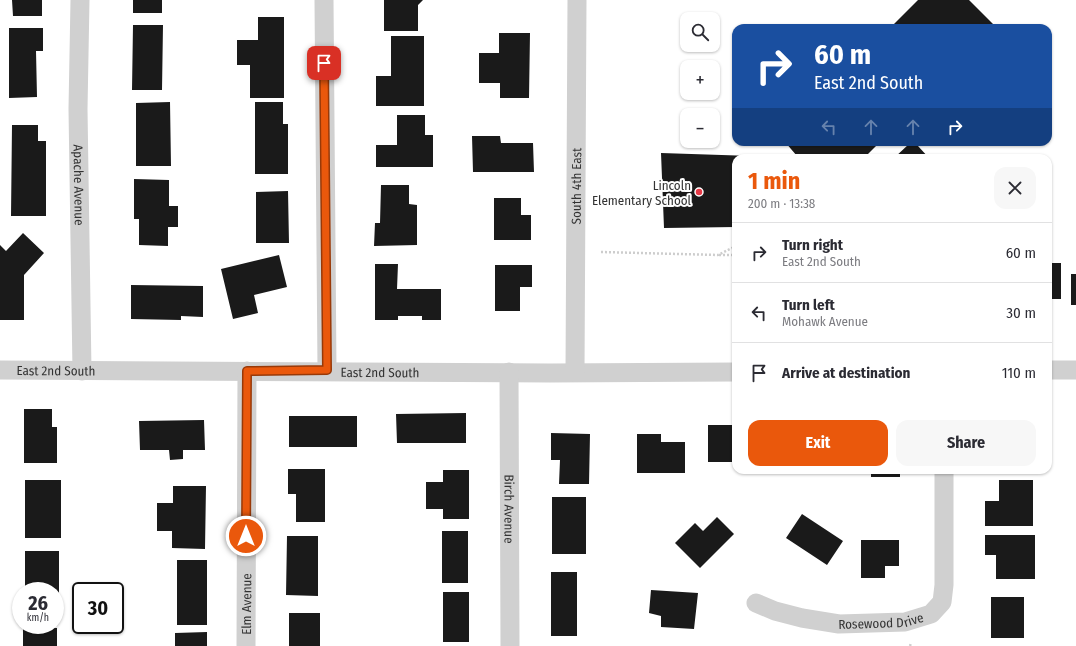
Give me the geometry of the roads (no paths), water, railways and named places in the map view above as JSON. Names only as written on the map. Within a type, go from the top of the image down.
[{"type":"street","name":"Apache Avenue","points":[[80,0],[78,109],[82,371]]},
{"type":"street","points":[[324,0],[327,370]]},
{"type":"street","name":"South 4th East","points":[[575,372],[577,0]]},
{"type":"street","name":"East 2nd South","points":[[0,370],[732,372]]},
{"type":"street","points":[[1052,370],[1076,370]]},
{"type":"street","name":"Elm Avenue","points":[[246,646],[247,371]]},
{"type":"street","name":"Birch Avenue","points":[[509,372],[510,646]]},
{"type":"street","name":"Rosewood Drive","points":[[756,603],[795,616],[839,624],[904,622],[931,614],[942,602],[944,585],[944,474]]},
{"type":"place","name":"Lincoln Elementary School","points":[[699,192]]}]
